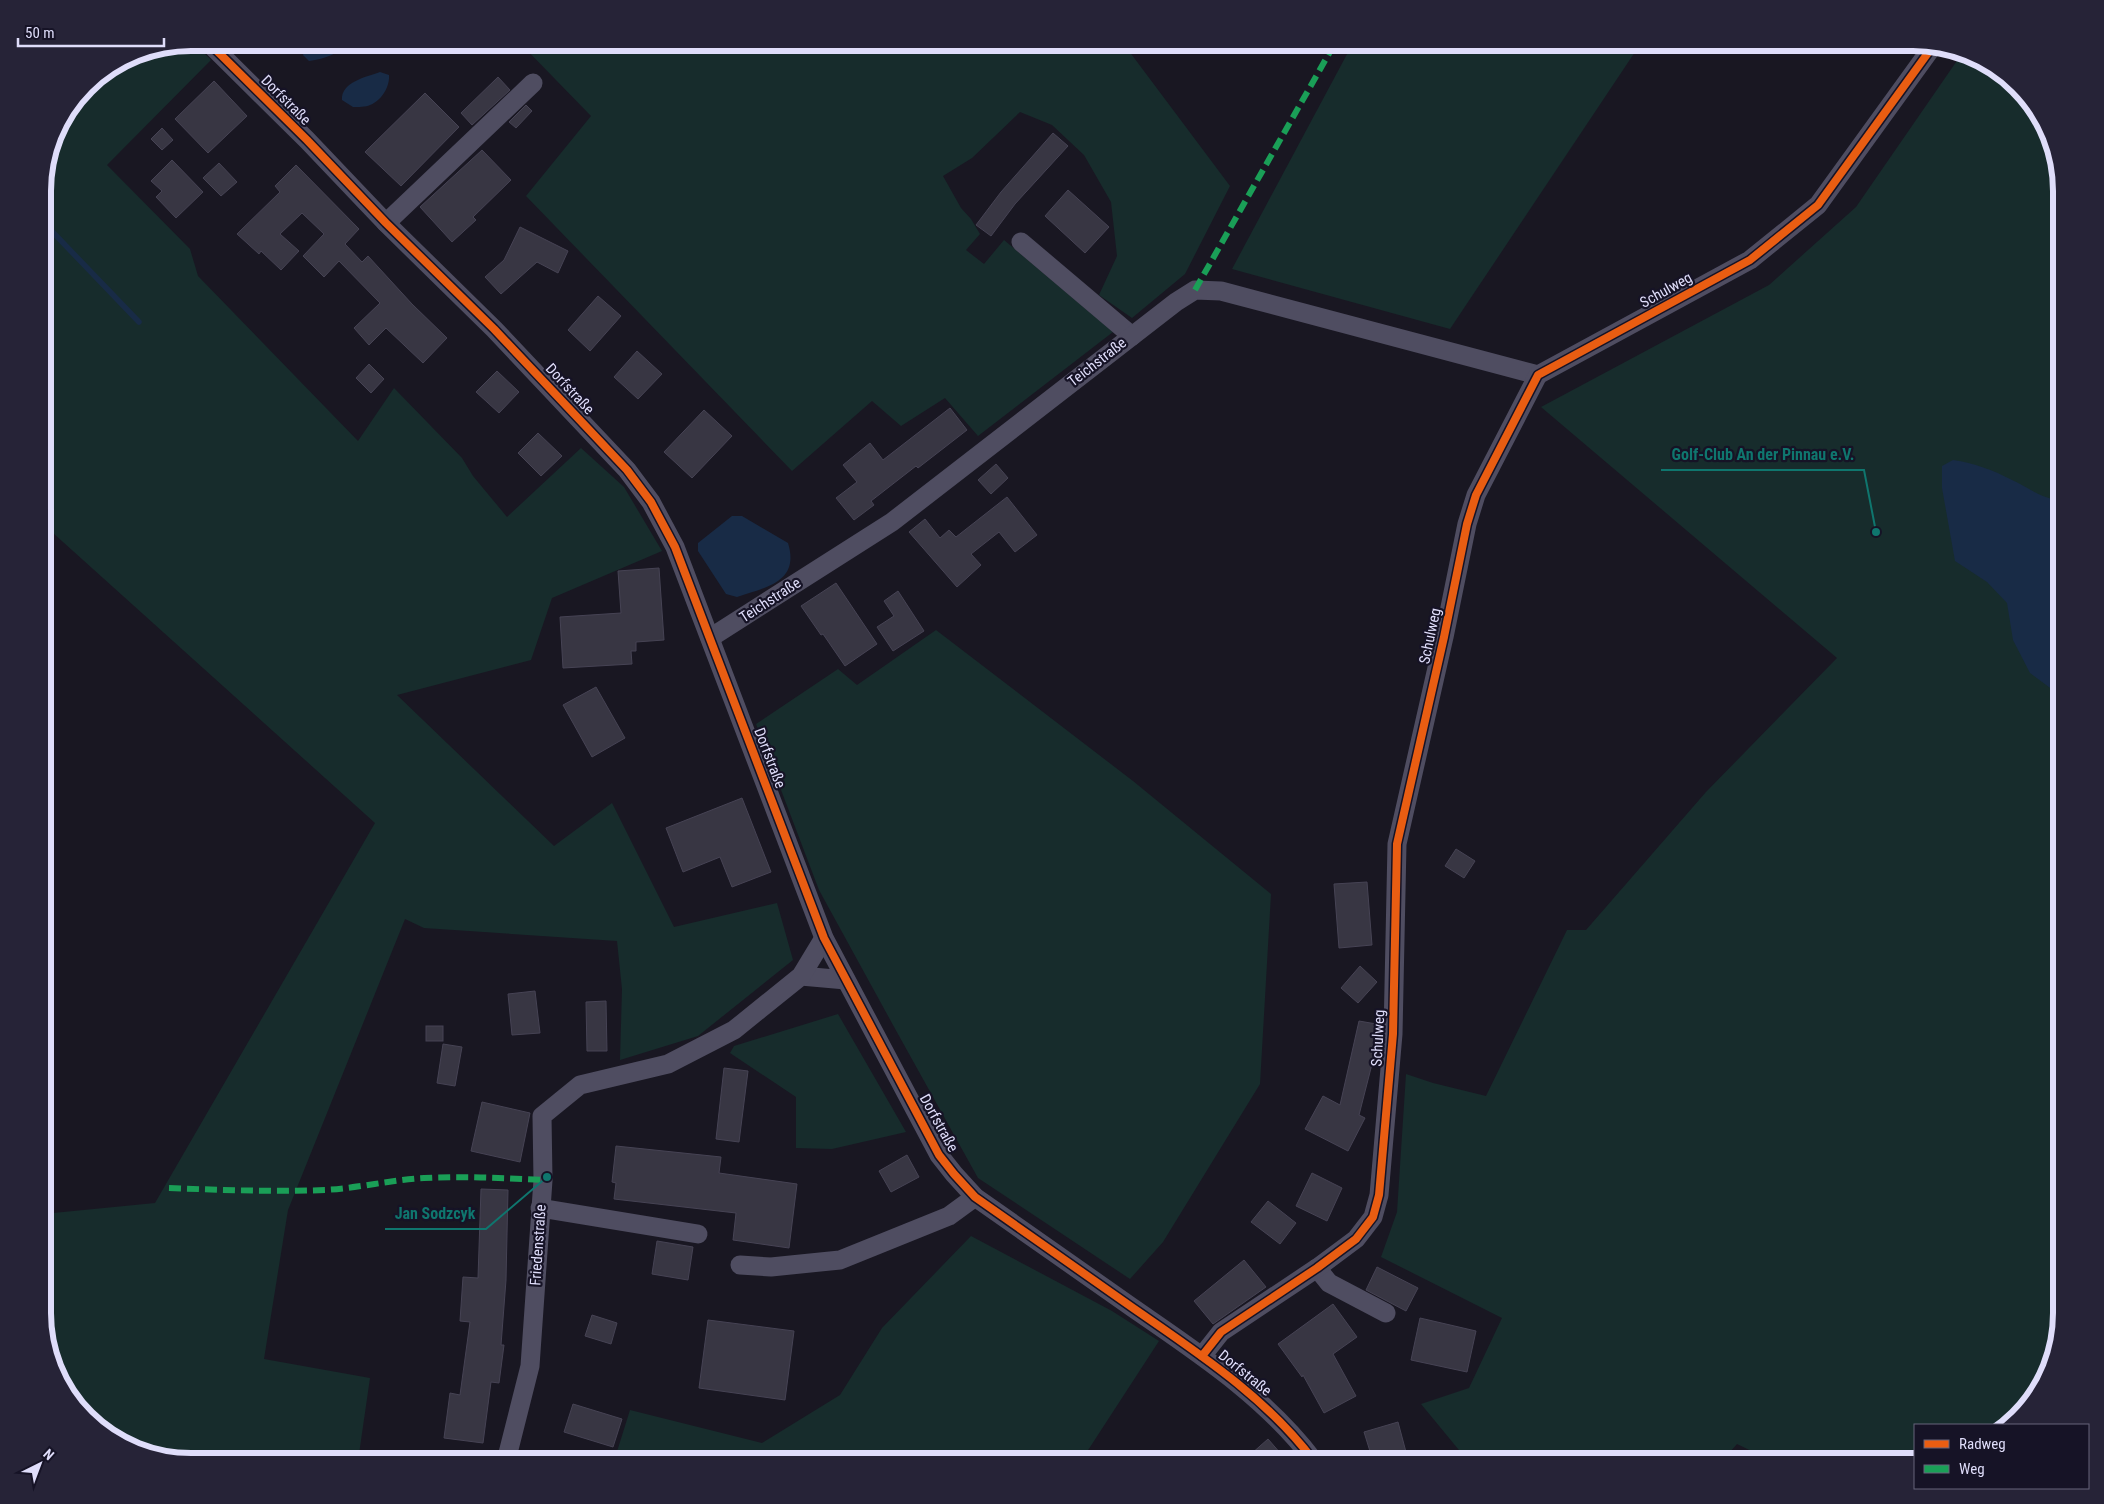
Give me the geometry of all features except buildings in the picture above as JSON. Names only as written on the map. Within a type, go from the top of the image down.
[{"type":"street","name":"Dorfstraße","points":[[219,52],[386,223],[494,330],[627,470],[652,502],[675,546],[824,938],[939,1155],[975,1197],[1202,1356],[1275,1416],[1293,1434],[1307,1453]]},
{"type":"street","name":"Schulweg","points":[[1202,1356],[1221,1332],[1317,1268],[1356,1239],[1366,1228],[1373,1216],[1379,1194],[1393,1034],[1397,844],[1409,784],[1444,637],[1467,524],[1476,495],[1538,375],[1750,260],[1818,204],[1928,52]]},
{"type":"street","points":[[386,223],[533,83]]},
{"type":"street","points":[[1021,242],[1132,336]]},
{"type":"street","name":"Teichstraße","points":[[710,638],[892,522],[1176,302],[1196,290],[1221,291],[1538,375]]},
{"type":"street","name":"Friedenstraße","points":[[508,1453],[530,1366],[542,1180],[542,1116],[580,1086],[668,1064],[734,1030],[801,976],[824,938]]},
{"type":"street","points":[[801,976],[846,980]]},
{"type":"street","points":[[740,1265],[771,1267],[840,1260],[949,1216],[975,1197]]},
{"type":"street","points":[[540,1208],[698,1234]]},
{"type":"street","points":[[1317,1268],[1329,1283],[1386,1313]]},
{"type":"green space","points":[[1129,51],[1230,186],[1185,274],[1132,318],[1099,295],[1117,256],[1111,202],[1084,155],[1052,125],[1020,112],[972,158],[943,176],[961,208],[971,219],[980,234],[966,250],[984,264],[1004,240],[1113,332],[978,436],[945,398],[901,426],[872,401],[792,471],[526,196],[591,116],[529,52]]},
{"type":"green space","points":[[1349,51],[1636,51],[1450,329],[1232,269]]},
{"type":"green space","points":[[182,52],[203,52],[211,60],[107,165],[190,249],[198,276],[358,441],[394,388],[462,458],[473,476],[507,517],[581,448],[624,487],[662,551],[552,598],[531,660],[397,695],[554,846],[612,803],[674,927],[777,903],[793,960],[698,1036],[620,1060],[622,989],[617,941],[424,928],[405,919],[288,1210],[264,1359],[370,1378],[359,1453],[191,1453],[173,1452],[146,1445],[114,1429],[92,1412],[75,1390],[62,1366],[52,1331],[52,1213],[155,1203],[375,823],[52,532],[52,173],[56,155],[66,129],[92,92],[121,70],[155,56]]},
{"type":"green space","points":[[1958,59],[1975,66],[1998,80],[2024,106],[2038,129],[2048,155],[2052,173],[2053,1313],[2048,1349],[2038,1375],[2024,1398],[1998,1424],[1914,1424],[1914,1453],[1756,1453],[1737,1444],[1729,1453],[1461,1453],[1421,1404],[1469,1388],[1502,1318],[1381,1257],[1397,1212],[1406,1074],[1433,1083],[1486,1096],[1567,930],[1586,930],[1706,792],[1837,658],[1541,407],[1769,285],[1856,207]]},
{"type":"green space","points":[[936,630],[1133,781],[1271,894],[1260,1084],[1163,1242],[1130,1279],[978,1178],[819,890],[756,724],[838,669],[857,685]]},
{"type":"green space","points":[[838,1014],[906,1132],[832,1149],[796,1148],[796,1097],[730,1053],[734,1046]]},
{"type":"green space","points":[[971,1236],[1112,1311],[1159,1341],[1086,1453],[617,1453],[630,1410],[762,1443],[840,1395],[882,1328]]},
{"type":"green space","points":[[531,1450],[545,1453],[530,1453]]},
{"type":"water","points":[[304,52],[338,52],[321,59],[309,61],[303,55]]},
{"type":"water","points":[[380,72],[389,75],[389,80],[381,97],[374,103],[368,106],[353,107],[342,100],[346,89],[355,81]]},
{"type":"water","points":[[1953,460],[1983,467],[2053,499],[2053,690],[2030,673],[2013,640],[2007,603],[1987,582],[1955,561],[1942,488],[1942,466]]},
{"type":"water","points":[[732,516],[742,516],[788,543],[790,556],[789,566],[785,575],[778,581],[737,597],[726,594],[698,551],[698,543]]},
{"type":"waterway","points":[[52,231],[139,322]]},
{"type":"marked path","points":[[1195,290],[1330,51]]},
{"type":"marked path","points":[[169,1188],[306,1191],[424,1178],[469,1177],[543,1180]]},
{"type":"cycle path","points":[[218,52],[307,140],[386,223],[494,329],[627,470],[651,502],[675,547],[824,938],[939,1155],[975,1197],[1230,1377],[1275,1416],[1307,1453]]},
{"type":"cycle path","points":[[1202,1356],[1221,1332],[1317,1268],[1356,1239],[1373,1217],[1379,1195],[1393,1034],[1397,844],[1444,637],[1467,524],[1476,495],[1538,375],[1750,260],[1818,205],[1929,52]]},
{"type":"place","name":"Golf-Club An der Pinnau e.V.","points":[[1876,532]]},
{"type":"place","name":"Jan Sodzcyk","points":[[547,1177]]}]
